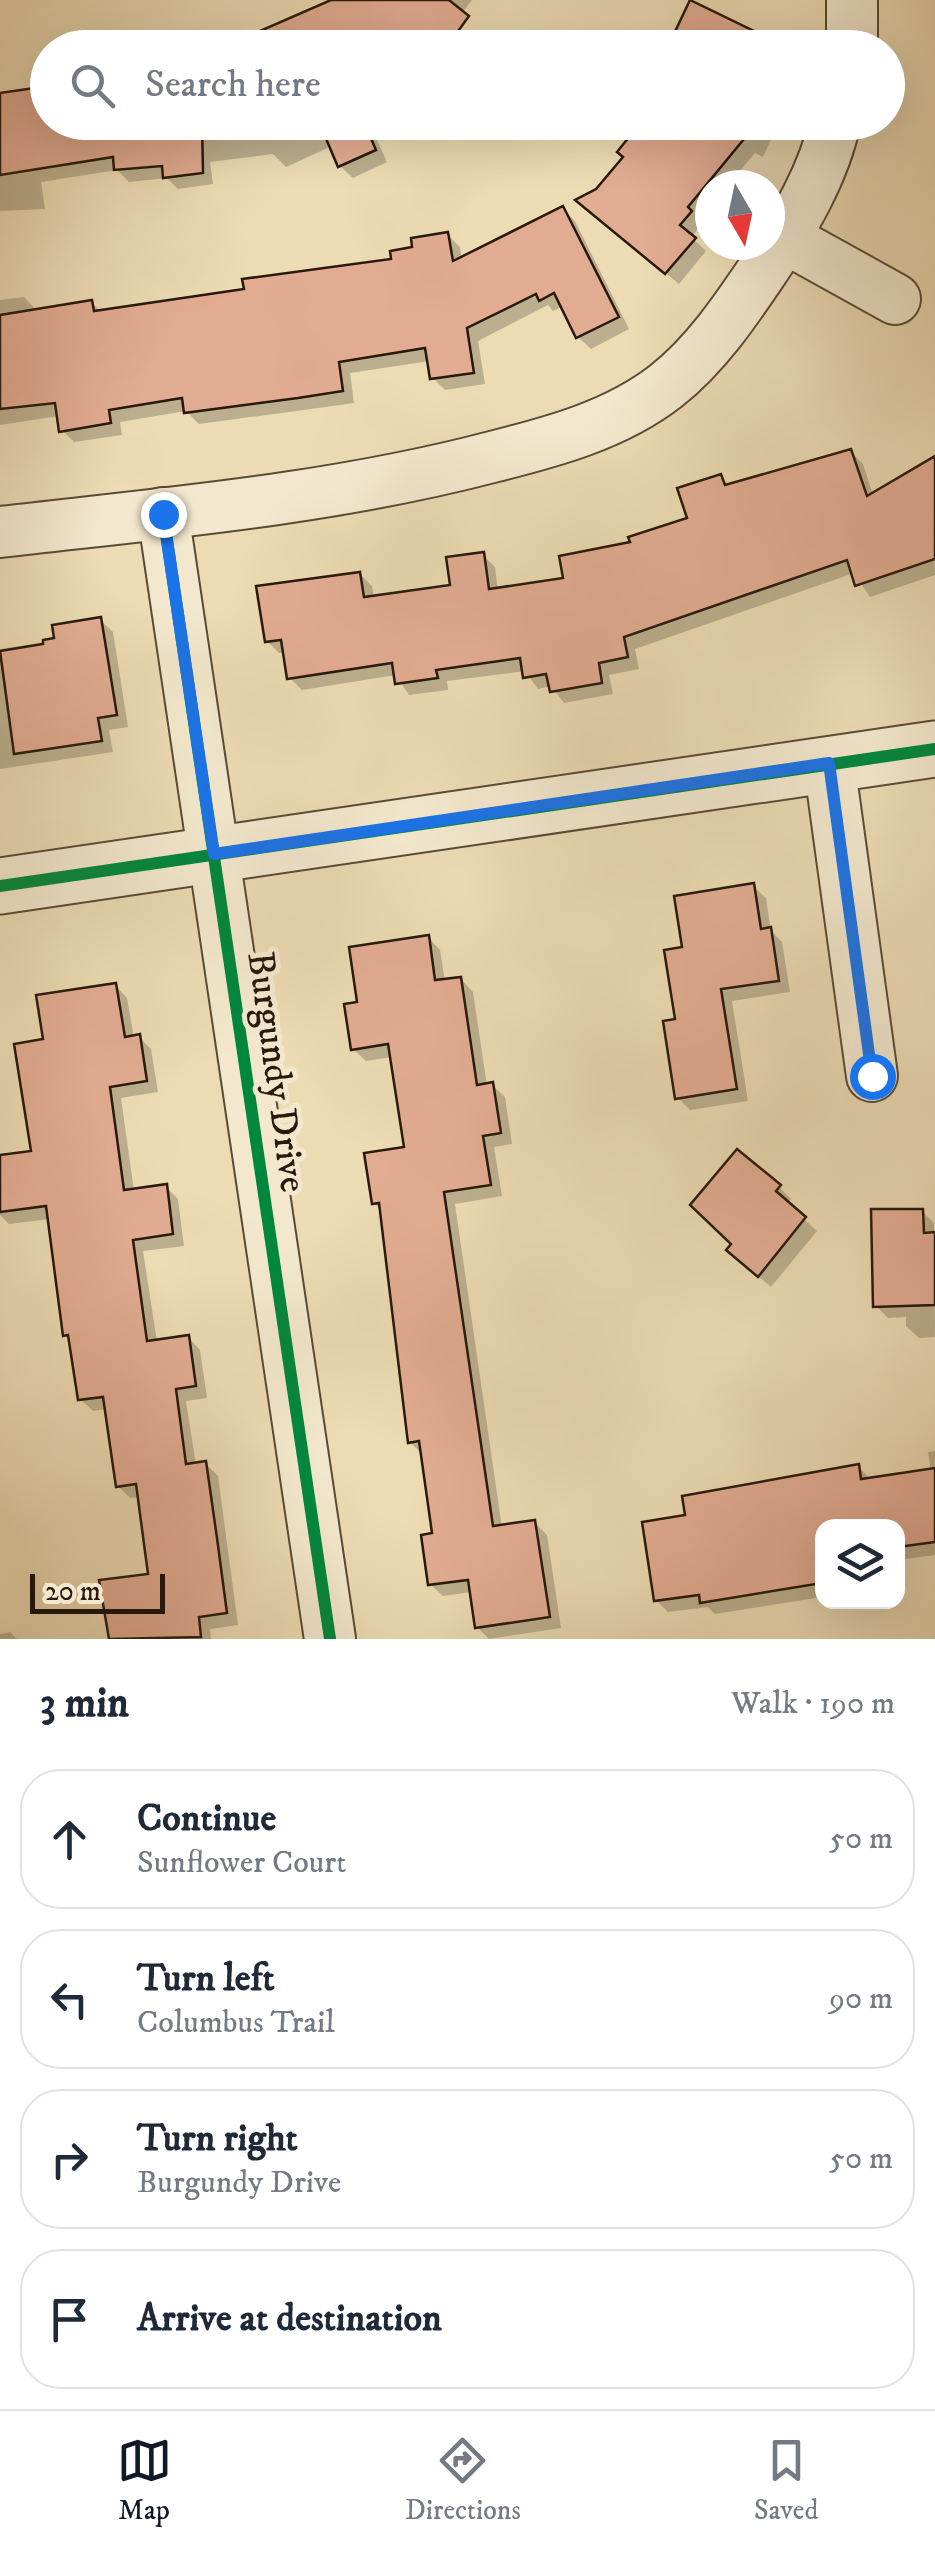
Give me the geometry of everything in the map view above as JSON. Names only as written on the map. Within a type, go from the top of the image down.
[{"type":"street","points":[[852,0],[852,30]]},
{"type":"street","points":[[831,140],[785,238],[895,299]]},
{"type":"street","points":[[0,532],[404,480],[550,442],[608,420],[666,386],[729,321],[770,260]]},
{"type":"street","name":"Burgundy Drive","points":[[163,514],[330,1639]]},
{"type":"street","points":[[0,886],[935,749]]},
{"type":"street","points":[[829,763],[872,1076]]},
{"type":"building","points":[[331,0],[449,0],[469,16],[459,30],[262,30]]},
{"type":"building","points":[[690,0],[752,30],[676,30]]},
{"type":"building","points":[[30,89],[30,140],[202,140],[203,173],[163,178],[162,166],[114,170],[113,157],[0,175],[0,93]]},
{"type":"building","points":[[327,140],[372,140],[376,150],[338,167]]},
{"type":"building","points":[[627,140],[743,140],[718,170],[695,170],[695,198],[688,207],[692,211],[680,225],[695,239],[665,274],[575,200],[596,189],[623,157],[617,152]]},
{"type":"building","points":[[563,206],[619,317],[576,338],[554,293],[539,301],[536,294],[467,328],[474,373],[430,379],[425,348],[339,362],[343,391],[298,398],[184,413],[182,398],[109,410],[111,423],[59,432],[55,403],[0,409],[0,315],[92,300],[94,311],[244,289],[242,279],[391,259],[390,251],[412,247],[411,238],[448,232],[453,261]]},
{"type":"building","points":[[851,449],[867,496],[935,456],[935,559],[855,586],[847,560],[624,637],[628,657],[599,663],[602,683],[550,692],[546,674],[523,678],[520,658],[436,670],[438,678],[395,684],[392,663],[287,679],[281,640],[265,642],[256,586],[360,572],[364,597],[450,585],[446,557],[484,552],[489,589],[563,578],[559,556],[630,542],[628,537],[687,518],[677,488],[721,474],[725,485]]},
{"type":"building","points":[[101,617],[117,715],[98,718],[102,741],[14,754],[0,651],[43,644],[43,640],[54,638],[52,625]]},
{"type":"building","points":[[754,883],[761,929],[771,927],[779,981],[721,989],[737,1089],[675,1099],[663,1021],[675,1019],[664,950],[682,947],[674,896]]},
{"type":"building","points":[[429,935],[435,980],[461,977],[477,1085],[493,1082],[501,1133],[483,1136],[491,1185],[444,1192],[493,1526],[535,1520],[550,1617],[475,1628],[468,1580],[428,1585],[421,1535],[432,1533],[419,1441],[408,1443],[379,1203],[372,1204],[364,1153],[404,1147],[388,1044],[351,1050],[344,1004],[357,1002],[349,947]]},
{"type":"building","points":[[116,983],[125,1037],[140,1034],[147,1081],[110,1087],[124,1190],[167,1184],[173,1234],[133,1240],[147,1341],[189,1335],[196,1386],[176,1389],[186,1464],[206,1461],[227,1613],[199,1617],[201,1637],[109,1639],[99,1580],[148,1574],[136,1484],[116,1487],[103,1397],[78,1400],[68,1335],[63,1336],[46,1206],[0,1212],[0,1155],[31,1151],[14,1044],[43,1039],[36,995]]},
{"type":"building","points":[[737,1149],[781,1185],[776,1191],[806,1217],[758,1277],[726,1250],[731,1244],[690,1205]]},
{"type":"building","points":[[871,1209],[923,1209],[924,1233],[935,1232],[935,1305],[873,1307]]},
{"type":"building","points":[[859,1464],[861,1479],[935,1468],[935,1542],[905,1546],[905,1519],[815,1519],[815,1584],[700,1603],[699,1595],[654,1601],[642,1522],[685,1515],[682,1496]]},
{"type":"cycle path","points":[[163,513],[330,1639]]},
{"type":"cycle path","points":[[0,886],[935,749]]},
{"type":"route","points":[[163,514],[214,854],[829,763],[872,1076]]}]
